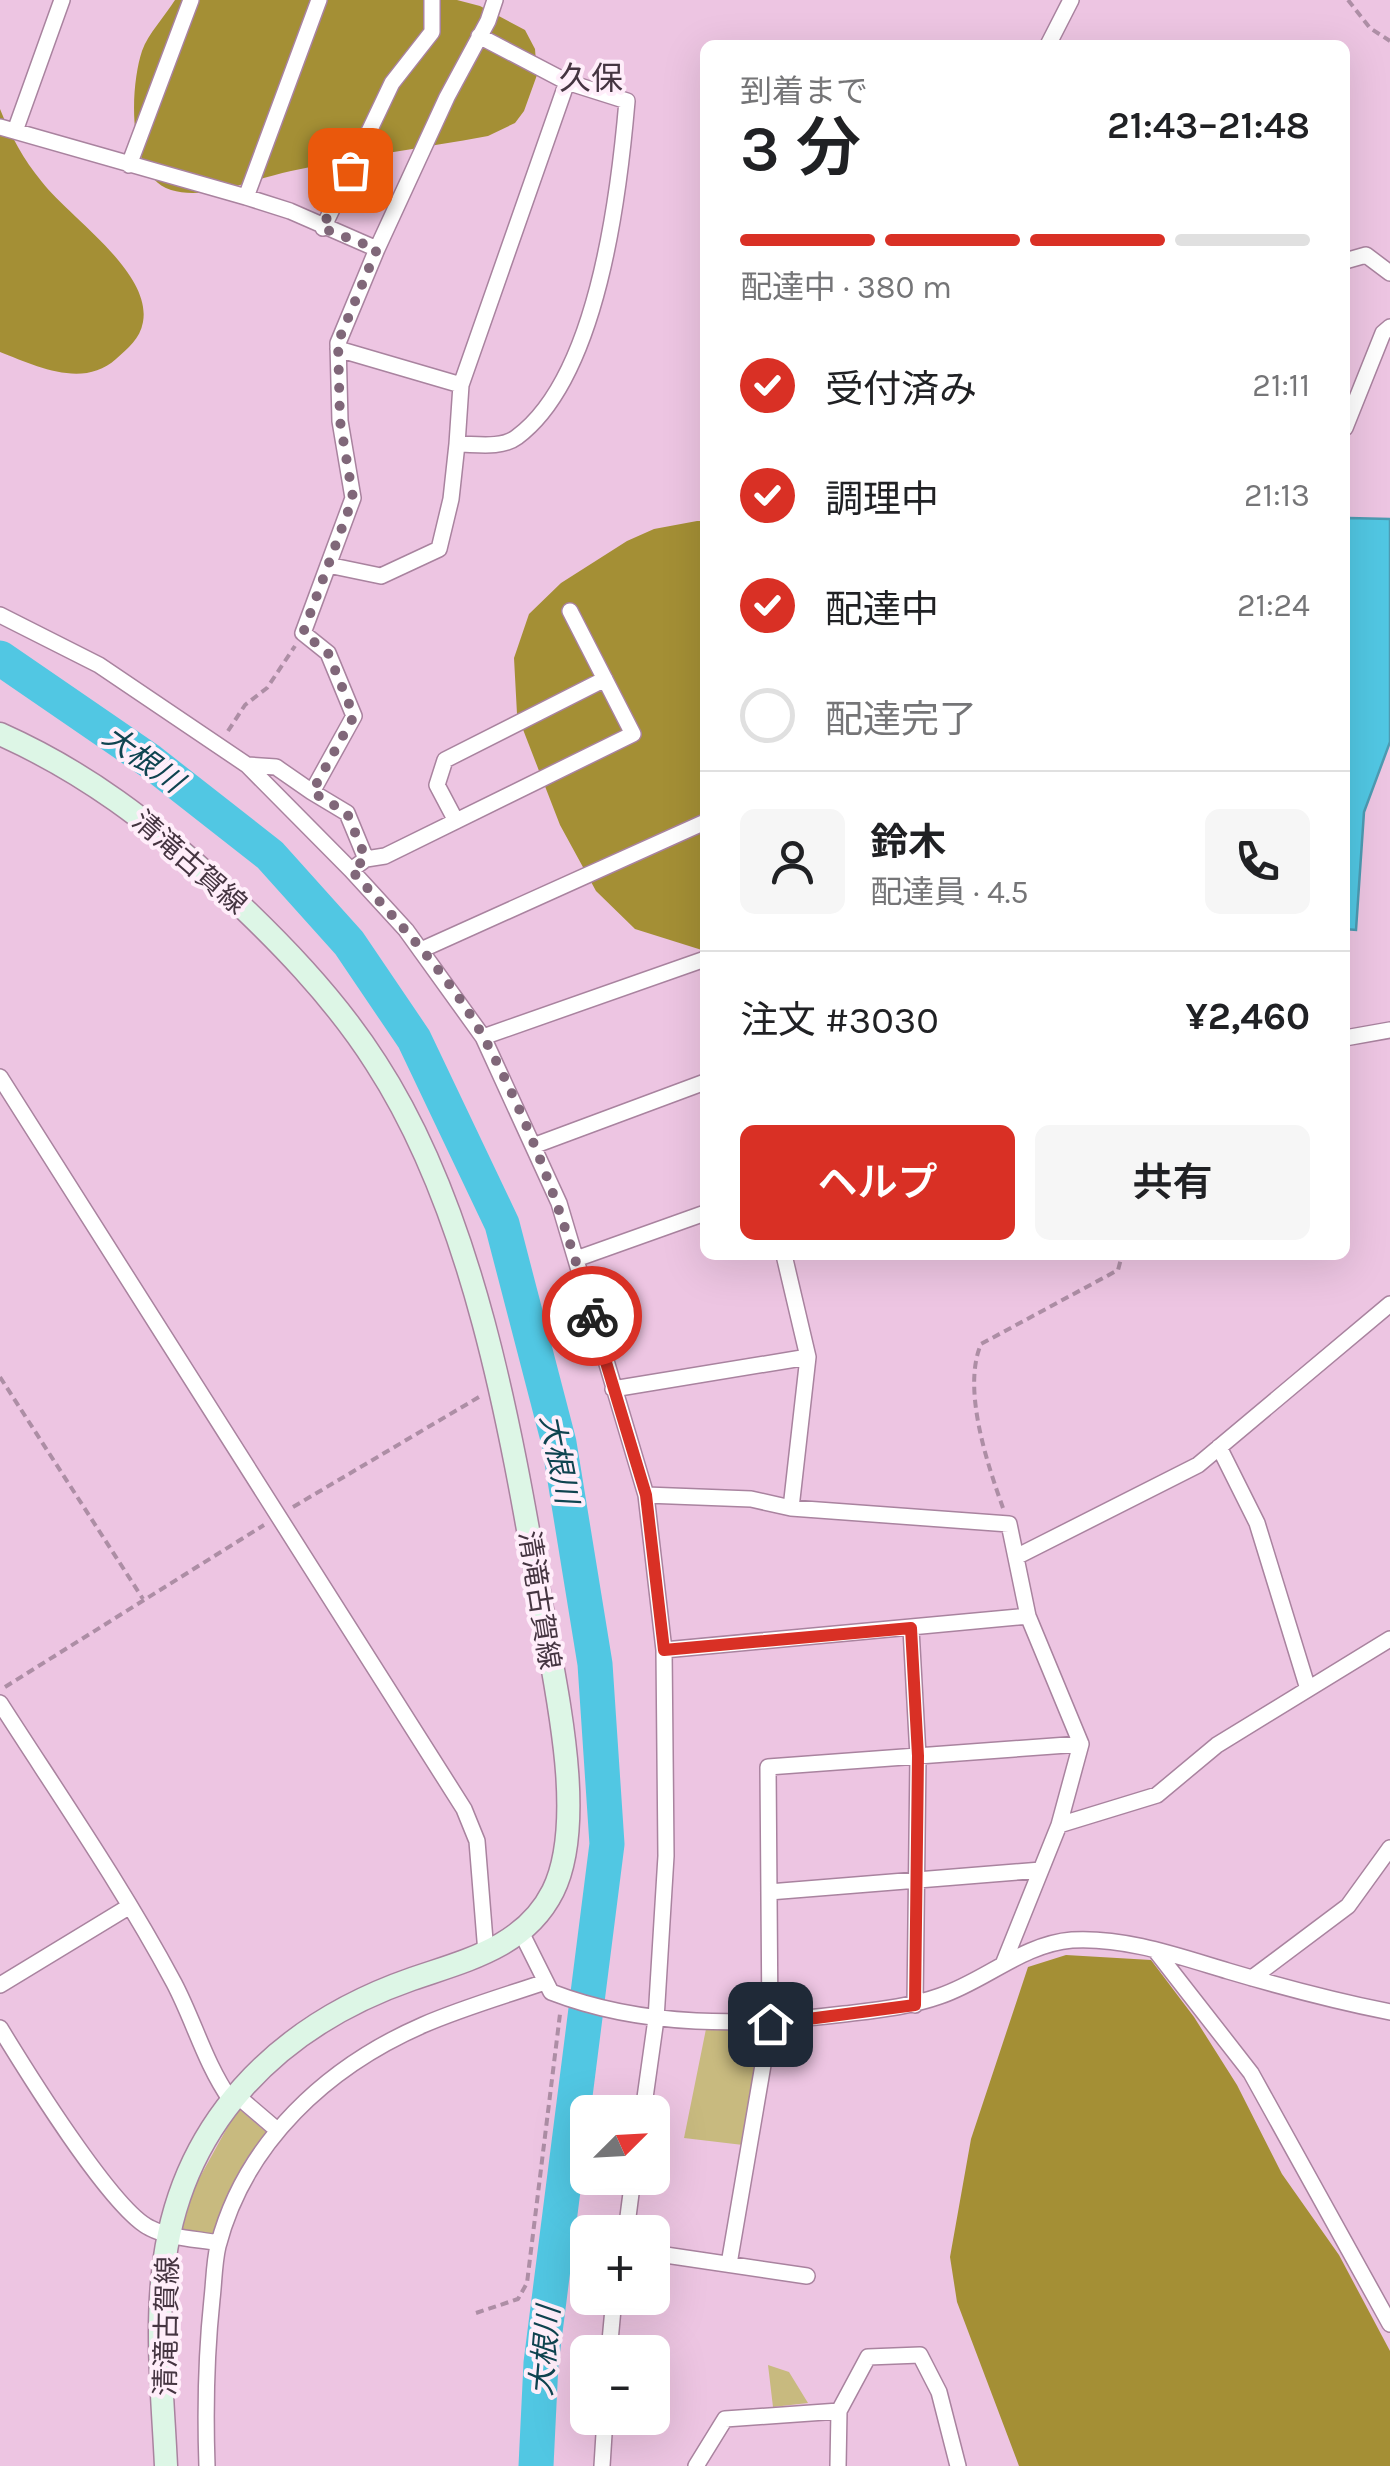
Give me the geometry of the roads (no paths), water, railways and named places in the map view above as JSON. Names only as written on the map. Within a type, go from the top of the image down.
[{"type":"main road","name":"清滝古賀線","points":[[0,734],[102,788],[160,831],[259,922],[346,1019],[404,1109],[428,1160],[500,1384],[546,1631],[565,1764],[568,1816],[562,1870],[538,1916],[521,1932],[486,1953],[364,1997],[320,2021],[273,2056],[232,2096],[204,2140],[185,2182],[162,2274],[166,2466]]},
{"type":"street","points":[[62,0],[7,129],[290,211],[377,249]]},
{"type":"street","points":[[129,165],[191,0]]},
{"type":"street","points":[[246,198],[319,0]]},
{"type":"street","points":[[322,228],[392,83],[432,32],[432,0]]},
{"type":"street","points":[[312,792],[354,716],[328,653],[303,633],[353,498],[340,421],[338,348],[377,249],[494,0]]},
{"type":"street","points":[[1051,40],[1072,0]]},
{"type":"street","points":[[457,444],[496,445],[515,440],[546,408],[584,336],[613,220],[627,101],[567,82],[480,36]]},
{"type":"street","points":[[328,565],[380,576],[440,549],[451,499],[461,385],[567,82]]},
{"type":"street","points":[[1350,260],[1366,255],[1390,273]]},
{"type":"street","points":[[1350,416],[1383,333],[1390,327]]},
{"type":"street","points":[[338,348],[461,385]]},
{"type":"street","points":[[351,870],[366,859],[385,856],[634,734],[570,611]]},
{"type":"street","points":[[0,615],[99,665],[247,765],[351,870],[421,950],[483,1037],[559,1203],[646,1495],[664,1650],[666,1856],[644,2095]]},
{"type":"street","points":[[456,821],[437,785],[445,760],[605,679]]},
{"type":"street","points":[[247,765],[276,767],[347,813],[366,859]]},
{"type":"street","points":[[421,950],[700,824]]},
{"type":"street","points":[[483,1037],[700,962]]},
{"type":"street","points":[[1350,1037],[1390,1030]]},
{"type":"street","points":[[0,1077],[464,1810],[477,1841],[486,1953]]},
{"type":"street","points":[[533,1146],[700,1084]]},
{"type":"street","points":[[576,1259],[700,1215]]},
{"type":"street","points":[[785,1260],[808,1357],[791,1508]]},
{"type":"street","points":[[1016,1557],[1198,1466],[1390,1304]]},
{"type":"street","points":[[613,1389],[808,1357]]},
{"type":"street","points":[[1218,1447],[1257,1523],[1308,1688]]},
{"type":"street","points":[[646,1495],[751,1499],[791,1508],[1008,1524],[1028,1616],[1080,1744],[1059,1825],[1004,1962]]},
{"type":"street","points":[[664,1650],[1028,1616]]},
{"type":"street","points":[[911,1628],[918,1756],[915,2005]]},
{"type":"street","points":[[1059,1825],[1157,1795],[1217,1744],[1390,1639]]},
{"type":"street","points":[[0,1703],[130,1906],[175,1985],[212,2073],[232,2096],[276,2130]]},
{"type":"street","points":[[729,2264],[770,2024],[768,1767],[1080,1744]]},
{"type":"street","points":[[1252,1978],[1348,1906],[1390,1848]]},
{"type":"street","points":[[769,1892],[1041,1870]]},
{"type":"street","points":[[0,1984],[130,1906]]},
{"type":"street","points":[[521,1932],[544,1982],[563,1996],[651,2018],[770,2024],[915,2005],[967,1987],[1004,1962],[1067,1940],[1099,1940],[1155,1950],[1328,2000],[1390,2012]]},
{"type":"street","points":[[1155,1950],[1251,2074],[1390,2324]]},
{"type":"street","points":[[207,2466],[204,2377],[219,2243],[250,2168],[276,2130],[327,2082],[374,2050],[423,2025],[544,1982]]},
{"type":"street","points":[[0,2028],[112,2191],[150,2229],[219,2243]]},
{"type":"street","points":[[670,2256],[807,2276]]},
{"type":"street","points":[[838,2466],[839,2411],[868,2357],[920,2355],[939,2392],[957,2466]]},
{"type":"street","points":[[696,2466],[725,2419],[839,2411]]},
{"type":"street","points":[[602,2466],[604,2435]]},
{"type":"water","points":[[1350,518],[1390,519],[1390,742],[1364,812],[1356,930],[1350,929]]},
{"type":"waterway","name":"大根川","points":[[0,658],[150,761],[270,855],[349,943],[414,1039],[502,1224],[559,1443],[595,1664],[607,1844],[541,2363],[536,2466]]},
{"type":"district","name":"久保","points":[[591,78]]}]
